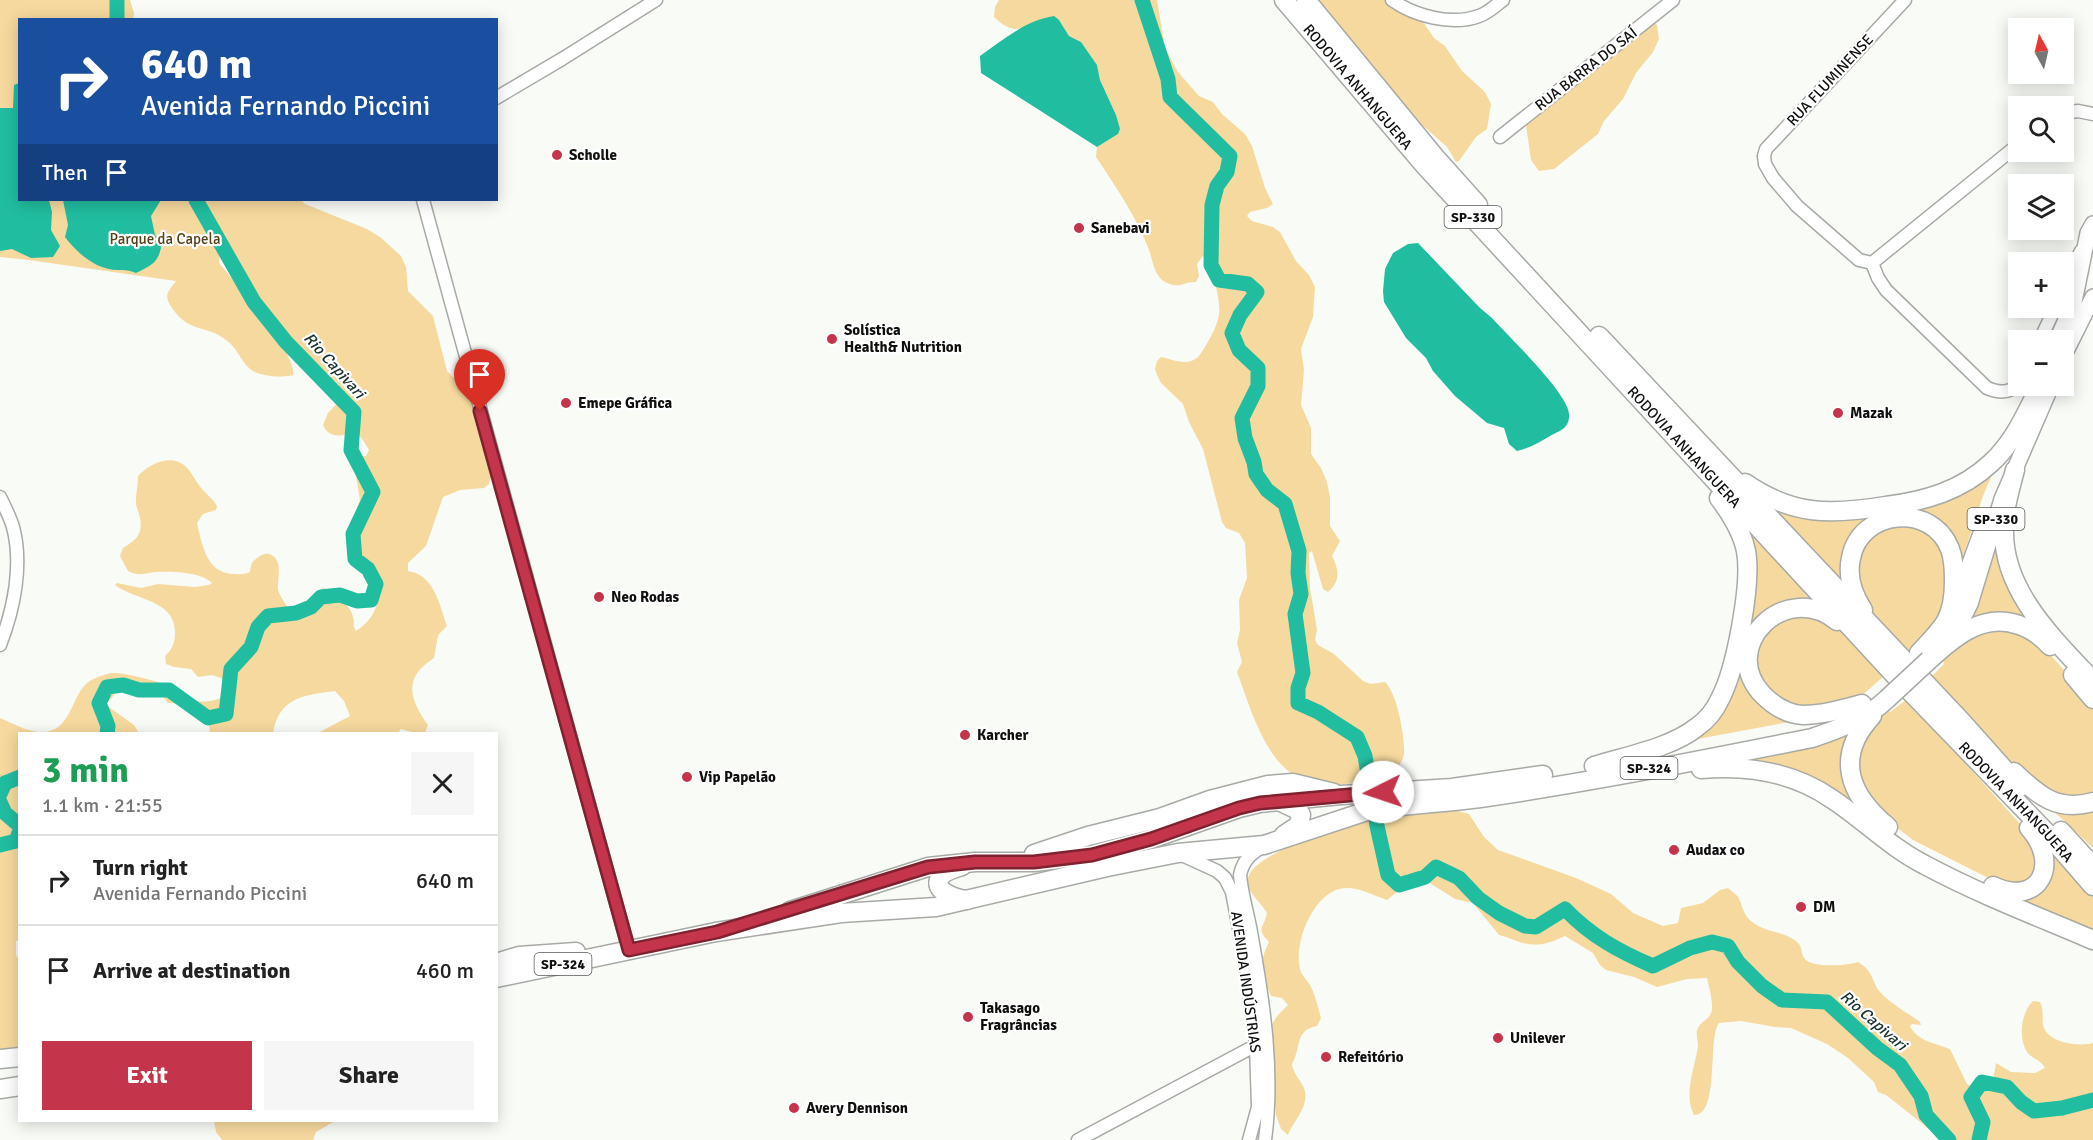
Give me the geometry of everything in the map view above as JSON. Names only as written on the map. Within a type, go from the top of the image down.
[{"type":"highway","name":"RODOVIA ANHANGUERA","points":[[1284,0],[1425,166],[1675,427],[1880,646],[1970,754],[2039,825],[2093,886]]},
{"type":"highway","name":"RODOVIA ANHANGUERA","points":[[1306,0],[1435,157],[1675,427]]},
{"type":"highway","points":[[1675,427],[1746,484],[1774,500],[1813,511],[1848,512],[1941,495],[1975,476],[2010,442],[2038,396]]},
{"type":"highway","points":[[1593,772],[1672,742],[1692,731],[1718,704],[1731,668],[1747,585],[1748,567],[1745,545],[1729,511],[1675,427]]},
{"type":"highway","points":[[2015,470],[2004,516],[2003,531],[2011,572],[2030,608],[2093,681]]},
{"type":"highway","points":[[1880,646],[1854,593],[1850,564],[1852,550],[1863,531],[1883,519],[1903,516],[1921,520],[1938,531],[1945,539],[1950,549],[1954,569],[1954,587],[1947,618]]},
{"type":"highway","points":[[1877,700],[1819,714],[1802,715],[1785,711],[1770,703],[1757,689],[1751,678],[1748,663],[1749,650],[1763,624],[1773,614],[1800,607],[1829,614],[1880,646]]},
{"type":"highway","name":"SP-330","points":[[1929,655],[1947,618]]},
{"type":"highway","points":[[1970,754],[1981,773],[2038,837],[2042,846],[2044,870],[2037,882],[2024,892],[2012,893],[1996,888],[1924,852],[1897,834],[1865,806],[1852,780],[1850,754],[1859,731],[1877,700],[1929,655],[1956,636],[1977,625],[2002,621],[2028,628],[2045,640],[2093,699]]},
{"type":"highway","name":"RODOVIA ANHANGUERA","points":[[1880,646],[1963,723],[2005,772],[2093,866]]},
{"type":"highway","name":"SP-324","points":[[717,932],[908,872],[946,864],[1034,862],[1092,855],[1151,839],[1239,808],[1279,801],[1346,795],[1478,798],[1593,772],[1812,738],[1837,730],[1877,700]]},
{"type":"highway","points":[[1963,723],[2035,792],[2047,800],[2073,806],[2093,802]]},
{"type":"highway","points":[[1593,772],[1725,767],[1765,771],[1790,778],[1832,799],[1895,846],[1925,865],[2093,940]]},
{"type":"highway","points":[[1007,863],[1088,836],[1134,826],[1209,800],[1268,785],[1293,783],[1346,795]]},
{"type":"highway","name":"SP-324","points":[[498,978],[717,932],[809,917],[936,907],[1107,867],[1178,854],[1264,845],[1399,798]]},
{"type":"highway","points":[[1264,845],[1296,829],[1300,822],[1301,815],[1298,810],[1279,801]]},
{"type":"highway","points":[[967,900],[948,896],[941,887],[941,878],[945,872],[975,862]]},
{"type":"highway","points":[[498,962],[519,956],[539,954],[621,952]]},
{"type":"highway","points":[[0,1059],[18,1058]]},
{"type":"highway","points":[[0,1089],[18,1086]]},
{"type":"main road","points":[[2061,330],[2074,302],[2091,228]]},
{"type":"main road","points":[[2074,335],[2093,297]]},
{"type":"main road","name":"SP-330","points":[[1947,618],[1966,574],[1998,485],[2039,396]]},
{"type":"main road","name":"SP-330","points":[[1929,655],[1963,618],[1970,604],[1995,520],[2040,396]]},
{"type":"street","points":[[498,97],[656,0]]},
{"type":"street","points":[[1392,0],[1417,14],[1455,20],[1480,16],[1503,0]]},
{"type":"street","name":"RUA BARRA DO SAÍ","points":[[1500,137],[1673,0]]},
{"type":"street","name":"RUA FLUMINENSE","points":[[1872,263],[1859,260],[1797,206],[1773,178],[1765,164],[1764,156],[1766,149],[1905,0]]},
{"type":"street","points":[[2074,111],[2093,114]]},
{"type":"street","points":[[2008,153],[1872,263],[1886,290],[1987,388],[1997,392],[2008,390]]},
{"type":"street","points":[[423,201],[621,952]]},
{"type":"street","points":[[2074,265],[2091,228]]},
{"type":"street","points":[[0,497],[13,527],[17,550],[14,593],[0,645]]},
{"type":"street","name":"AVENIDA INDÚSTRIAS","points":[[1249,1140],[1258,1107],[1262,996],[1240,875],[1242,865],[1248,856],[1264,845]]},
{"type":"street","name":"AVENIDA INDÚSTRIAS","points":[[1178,854],[1217,870],[1230,885],[1261,1043],[1268,1114],[1265,1140]]},
{"type":"street","points":[[1078,1140],[1261,1043]]},
{"type":"green space","name":"Parque da Capela","points":[[0,0],[130,0],[134,13],[133,18],[18,18],[18,201],[190,201],[220,253],[219,263],[239,287],[218,237],[199,201],[302,201],[367,229],[380,237],[401,256],[406,267],[408,291],[433,316],[447,371],[460,384],[471,401],[488,457],[491,477],[489,484],[484,488],[460,490],[443,497],[426,546],[408,563],[408,571],[424,578],[430,584],[447,626],[438,635],[434,658],[417,673],[413,681],[413,697],[428,725],[425,732],[401,729],[399,732],[320,732],[350,716],[344,701],[335,691],[314,694],[287,705],[276,721],[273,732],[210,732],[209,724],[190,709],[179,704],[168,703],[160,693],[152,689],[126,686],[117,691],[106,705],[134,725],[138,732],[39,732],[57,727],[63,722],[87,683],[111,673],[127,674],[161,683],[193,700],[209,701],[228,696],[229,688],[221,678],[212,675],[198,677],[191,669],[166,664],[165,656],[172,648],[175,635],[173,621],[168,613],[152,602],[115,585],[117,583],[141,588],[158,584],[195,587],[212,583],[201,576],[186,573],[139,574],[128,571],[120,556],[123,548],[133,542],[140,531],[136,502],[138,476],[143,471],[162,461],[176,461],[189,471],[213,500],[217,506],[216,510],[203,514],[197,523],[203,548],[216,568],[232,574],[244,574],[250,572],[254,560],[263,554],[274,556],[279,569],[278,589],[290,610],[294,611],[324,588],[341,600],[352,612],[356,631],[371,617],[378,599],[379,585],[354,559],[348,540],[351,523],[360,500],[353,459],[366,456],[369,450],[356,433],[334,435],[324,428],[328,413],[342,398],[342,391],[335,381],[312,369],[283,341],[293,375],[270,376],[253,371],[226,340],[185,322],[172,308],[167,297],[176,281],[0,257]]},
{"type":"green space","points":[[999,0],[1157,0],[1165,48],[1178,72],[1199,96],[1213,102],[1222,114],[1245,134],[1252,146],[1265,188],[1273,204],[1267,208],[1250,212],[1247,216],[1252,221],[1273,227],[1280,232],[1296,261],[1309,275],[1315,287],[1313,317],[1301,349],[1304,370],[1301,405],[1311,428],[1311,454],[1327,482],[1330,498],[1330,526],[1340,541],[1332,556],[1338,575],[1335,584],[1328,592],[1323,589],[1312,551],[1309,553],[1310,588],[1317,630],[1315,640],[1318,645],[1334,654],[1363,681],[1371,684],[1385,682],[1393,695],[1403,737],[1404,753],[1398,767],[1390,775],[1380,777],[1367,758],[1365,772],[1361,779],[1339,785],[1316,785],[1298,778],[1282,766],[1260,731],[1237,672],[1242,662],[1237,643],[1240,630],[1239,600],[1247,578],[1245,543],[1239,533],[1226,528],[1222,522],[1203,449],[1189,422],[1183,404],[1161,383],[1155,369],[1161,357],[1186,362],[1199,356],[1205,347],[1219,314],[1219,301],[1213,275],[1203,256],[1197,264],[1199,276],[1196,282],[1175,285],[1165,282],[1158,276],[1138,225],[1096,157],[1097,147],[1118,134],[1116,115],[1100,80],[1097,65],[1081,42],[1069,36],[1059,20],[1048,19],[1019,29],[1004,25],[994,17],[995,7]]},
{"type":"green space","points":[[1307,0],[1393,0],[1419,16],[1434,38],[1445,46],[1462,71],[1485,92],[1491,104],[1487,129],[1476,137],[1456,162],[1447,147],[1419,122],[1413,121]]},
{"type":"green space","points":[[1646,16],[1657,25],[1659,39],[1653,52],[1636,73],[1623,99],[1604,121],[1598,134],[1554,169],[1539,171],[1531,160],[1525,118]]},
{"type":"green space","points":[[1992,471],[1959,568],[1940,527],[1872,519],[1848,589],[1763,499],[1832,517]]},
{"type":"green space","points":[[1890,523],[1928,529],[1950,563],[1943,610],[1917,648],[1909,655],[1875,617],[1864,598],[1855,559],[1879,526]]},
{"type":"green space","points":[[1748,529],[1824,607],[1777,607],[1746,673],[1800,720],[1687,741],[1719,710]]},
{"type":"green space","points":[[2000,542],[2047,640],[1972,620],[1972,614],[1981,597],[1995,545]]},
{"type":"green space","points":[[1803,612],[1841,629],[1884,676],[1851,702],[1792,709],[1759,682],[1754,651],[1762,631]]},
{"type":"green space","points":[[2004,624],[2048,652],[2093,703],[2093,796],[2060,799],[2020,773],[1931,677],[1944,664],[1943,660],[1962,639]]},
{"type":"green space","points":[[1907,699],[2032,837],[2041,864],[2027,885],[2002,885],[1913,840],[1879,814],[1854,768],[1869,727],[1888,710],[1890,712]]},
{"type":"green space","points":[[0,718],[39,732],[18,732],[18,940],[16,941],[16,955],[18,958],[18,1050],[0,1059]]},
{"type":"green space","points":[[1855,730],[1864,809],[1771,764],[1748,759],[1803,749]]},
{"type":"green space","points":[[2046,804],[2093,806],[2093,848]]},
{"type":"green space","points":[[1454,810],[1469,814],[1484,837],[1498,850],[1576,878],[1611,894],[1633,913],[1663,926],[1678,923],[1681,908],[1703,903],[1720,890],[1728,888],[1738,897],[1748,919],[1756,925],[1796,941],[1804,958],[1808,961],[1830,965],[1858,962],[1863,966],[1885,997],[1920,1022],[1921,1025],[1912,1024],[1910,1026],[1913,1031],[1927,1041],[1950,1049],[1967,1084],[1979,1090],[1993,1081],[1996,1063],[2011,1072],[2035,1073],[2045,1068],[2027,1052],[2022,1040],[2023,1018],[2033,1001],[2040,1002],[2043,1025],[2051,1036],[2072,1044],[2093,1043],[2093,1140],[1943,1140],[1886,1095],[1878,1092],[1874,1082],[1848,1058],[1827,1044],[1791,1028],[1741,1021],[1719,1023],[1714,1044],[1707,1103],[1702,1112],[1694,1115],[1690,1090],[1698,1046],[1697,1032],[1712,1010],[1707,978],[1687,979],[1657,987],[1634,977],[1606,970],[1593,953],[1565,936],[1534,945],[1499,935],[1473,903],[1455,899],[1428,882],[1404,886],[1387,900],[1357,889],[1335,890],[1316,907],[1308,920],[1299,947],[1299,961],[1301,972],[1310,985],[1321,1018],[1317,1026],[1310,1028],[1302,1035],[1292,1064],[1303,1086],[1305,1099],[1288,1135],[1281,1129],[1276,1115],[1270,1036],[1273,1022],[1288,1005],[1282,998],[1271,996],[1265,981],[1262,963],[1269,942],[1261,931],[1267,913],[1251,892],[1248,878],[1255,867],[1269,857],[1337,829],[1403,813]]},
{"type":"green space","points":[[2054,855],[2093,897],[2093,934],[2017,901],[2027,898],[2039,889]]},
{"type":"green space","points":[[214,1122],[333,1122],[316,1132],[313,1140],[222,1140],[216,1132]]},
{"type":"shaded area","points":[[1054,16],[1069,36],[1081,42],[1097,65],[1100,80],[1116,115],[1120,129],[1118,134],[1097,147],[981,73],[980,56],[1024,26]]},
{"type":"shaded area","points":[[18,83],[18,201],[49,201],[52,212],[51,230],[60,246],[53,257],[31,258],[12,249],[0,251],[0,108],[13,108],[14,85]]},
{"type":"shaded area","points":[[63,201],[160,201],[151,216],[155,235],[162,242],[157,258],[151,265],[136,273],[110,269],[88,260],[75,249],[65,237],[68,225]]},
{"type":"shaded area","points":[[1418,243],[1492,318],[1559,393],[1569,414],[1568,423],[1563,429],[1534,445],[1517,451],[1509,444],[1504,428],[1487,423],[1455,396],[1433,371],[1426,358],[1406,338],[1384,302],[1385,269],[1393,253],[1408,244]]},
{"type":"waterway","name":"Rio Capivari","points":[[117,0],[117,18]]},
{"type":"waterway","name":"Rio Capivari","points":[[1142,0],[1168,79],[1170,97],[1230,156],[1227,172],[1217,186],[1212,205],[1211,265],[1219,280],[1248,284],[1257,292],[1240,315],[1232,333],[1239,350],[1258,368],[1258,386],[1242,418],[1245,438],[1256,474],[1267,490],[1285,504],[1299,551],[1298,573],[1301,594],[1295,614],[1303,673],[1298,688],[1298,703],[1318,712],[1357,737],[1365,756],[1388,875],[1399,885],[1425,877],[1436,867],[1459,878],[1478,898],[1499,913],[1525,926],[1536,927],[1565,909],[1606,942],[1653,966],[1690,948],[1712,942],[1728,946],[1738,962],[1762,986],[1782,1000],[1827,1002],[1877,1048],[1900,1065],[1921,1096],[1926,1115],[1949,1140]]},
{"type":"waterway","name":"Rio Capivari","points":[[107,732],[108,726],[99,703],[107,687],[123,685],[139,690],[169,690],[208,718],[226,714],[231,669],[251,647],[258,627],[268,616],[296,613],[311,607],[321,597],[340,595],[357,601],[371,600],[376,584],[368,569],[355,559],[353,534],[373,492],[351,450],[354,412],[286,342],[254,302],[197,201]]},
{"type":"waterway","name":"Rio Capivari","points":[[0,794],[5,783],[18,778]]},
{"type":"waterway","name":"Rio Capivari","points":[[0,802],[5,813],[18,824]]},
{"type":"waterway","name":"Rio Capivari","points":[[0,845],[16,841],[18,836]]},
{"type":"waterway","name":"Rio Capivari","points":[[1979,1140],[1983,1122],[1971,1097],[1982,1082],[2007,1087],[2021,1102],[2034,1111],[2062,1108],[2093,1100]]},
{"type":"place","name":"Scholle","points":[[557,155]]},
{"type":"place","name":"Sanebavi","points":[[1079,228]]},
{"type":"place","name":"Solística Health& Nutrition","points":[[832,339]]},
{"type":"place","name":"Emepe Gráfica","points":[[566,403]]},
{"type":"place","name":"Mazak","points":[[1838,413]]},
{"type":"place","name":"Neo Rodas","points":[[599,597]]},
{"type":"place","name":"Karcher","points":[[965,735]]},
{"type":"place","name":"Vip Papelão","points":[[687,777]]},
{"type":"place","name":"Audax co","points":[[1674,850]]},
{"type":"place","name":"DM","points":[[1801,907]]},
{"type":"place","name":"Takasago Fragrâncias","points":[[968,1017]]},
{"type":"place","name":"Unilever","points":[[1498,1038]]},
{"type":"place","name":"Refeitório","points":[[1326,1057]]},
{"type":"place","name":"Avery Dennison","points":[[794,1108]]},
{"type":"route","points":[[480,411],[629,950],[717,932],[928,867],[975,862],[1034,862],[1092,855],[1151,839],[1239,808],[1260,803],[1383,792]]}]
